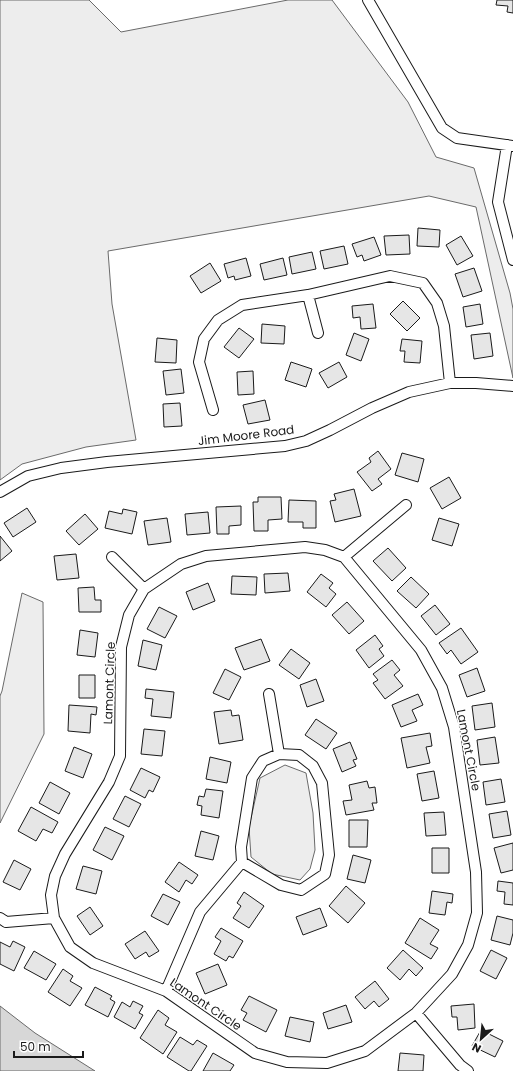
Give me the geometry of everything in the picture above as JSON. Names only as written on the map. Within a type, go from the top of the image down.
[{"type":"street","points":[[368,0],[442,128],[457,138],[510,146],[498,202],[513,260]]},
{"type":"street","points":[[213,410],[199,362],[204,339],[218,320],[242,305],[308,295],[390,276],[423,283],[437,303],[444,326],[450,383]]},
{"type":"street","points":[[308,295],[318,333]]},
{"type":"street","name":"Jim Moore Road","points":[[0,492],[28,476],[61,468],[107,462],[285,446],[306,441],[408,392],[450,383],[476,383],[513,386]]},
{"type":"street","points":[[344,557],[406,505]]},
{"type":"street","name":"Lamont Circle","points":[[305,547],[325,550],[344,557],[421,650],[442,688],[454,727],[476,872],[477,913],[468,945],[452,974],[416,1013],[365,1050],[327,1063],[287,1062],[255,1053],[166,991],[93,963],[70,947],[54,918],[51,895],[55,876],[65,854],[108,782],[120,756],[121,647],[128,615],[144,589],[182,564],[206,556],[305,547]]},
{"type":"street","points":[[112,557],[144,589]]},
{"type":"street","points":[[269,694],[279,754]]},
{"type":"street","points":[[166,991],[200,912],[242,862],[241,847],[252,778],[263,761],[279,754],[299,755],[313,766],[322,783],[329,856],[325,874],[301,890],[281,885],[242,862]]},
{"type":"street","points":[[0,918],[6,922],[54,918]]},
{"type":"street","points":[[416,1013],[460,1065],[468,1071]]},
{"type":"shaded area","points":[[0,0],[89,0],[121,32],[288,0],[332,0],[408,102],[436,157],[474,168],[510,293],[513,309],[513,378],[476,207],[429,196],[108,251],[112,304],[136,440],[86,447],[22,464],[0,480]]},
{"type":"shaded area","points":[[22,593],[43,602],[44,734],[0,823],[0,696]]},
{"type":"shaded area","points":[[285,765],[306,773],[313,813],[315,850],[310,869],[300,880],[272,874],[251,857],[249,827],[260,778]]},
{"type":"shaded area","points":[[0,1006],[35,1033],[95,1071],[0,1071]]},
{"type":"building","points":[[497,0],[513,0],[513,13],[507,12],[508,6],[496,5]]},
{"type":"building","points":[[418,228],[440,230],[439,247],[417,246]]},
{"type":"building","points":[[409,235],[410,254],[386,255],[384,236]]},
{"type":"building","points":[[461,236],[473,256],[457,265],[446,245]]},
{"type":"building","points":[[374,237],[381,255],[364,261],[362,255],[357,257],[352,244]]},
{"type":"building","points":[[344,246],[348,264],[324,269],[320,251]]},
{"type":"building","points":[[312,252],[316,269],[292,274],[289,257]]},
{"type":"building","points":[[246,258],[251,276],[235,280],[234,276],[228,278],[224,264]]},
{"type":"building","points":[[283,258],[287,275],[264,280],[260,264]]},
{"type":"building","points":[[210,263],[221,281],[201,293],[190,276]]},
{"type":"building","points":[[474,268],[482,291],[463,297],[455,274]]},
{"type":"building","points":[[403,301],[420,318],[407,331],[390,314]]},
{"type":"building","points":[[373,304],[376,328],[361,329],[360,317],[353,318],[352,306]]},
{"type":"building","points":[[480,304],[483,324],[466,327],[463,307]]},
{"type":"building","points":[[262,324],[285,326],[284,344],[261,343]]},
{"type":"building","points":[[239,328],[254,339],[239,358],[224,347]]},
{"type":"building","points":[[354,333],[369,339],[361,361],[346,355]]},
{"type":"building","points":[[490,333],[493,356],[474,359],[471,335]]},
{"type":"building","points":[[157,338],[177,340],[176,363],[155,362]]},
{"type":"building","points":[[402,339],[422,341],[420,363],[404,362],[405,351],[400,351]]},
{"type":"building","points":[[291,362],[312,369],[306,387],[285,380]]},
{"type":"building","points":[[339,362],[347,377],[328,388],[319,373]]},
{"type":"building","points":[[181,369],[184,393],[166,395],[163,371]]},
{"type":"building","points":[[253,371],[254,394],[238,395],[237,372]]},
{"type":"building","points":[[265,400],[270,420],[248,424],[243,405]]},
{"type":"building","points":[[180,403],[182,426],[164,427],[163,404]]},
{"type":"building","points":[[378,451],[391,469],[378,479],[382,484],[372,491],[357,472],[371,462],[369,458]]},
{"type":"building","points":[[402,453],[424,459],[418,482],[395,475]]},
{"type":"building","points":[[449,477],[461,498],[442,509],[430,488]]},
{"type":"building","points":[[354,489],[361,516],[335,522],[330,501],[336,500],[334,494]]},
{"type":"building","points":[[258,497],[281,497],[282,519],[268,520],[268,531],[254,531],[253,502],[258,502]]},
{"type":"building","points":[[289,500],[316,501],[316,528],[303,528],[303,522],[288,522]]},
{"type":"building","points":[[241,506],[241,525],[229,526],[229,534],[217,534],[216,507]]},
{"type":"building","points":[[27,508],[36,522],[13,537],[4,523]]},
{"type":"building","points":[[123,509],[137,512],[132,534],[105,528],[109,511],[122,514]]},
{"type":"building","points":[[208,512],[210,533],[187,535],[185,514]]},
{"type":"building","points":[[85,514],[98,529],[79,545],[66,531]]},
{"type":"building","points":[[167,518],[171,542],[148,545],[144,521]]},
{"type":"building","points":[[439,518],[459,524],[452,546],[432,540]]},
{"type":"building","points":[[0,536],[12,551],[0,561]]},
{"type":"building","points":[[388,548],[406,568],[392,581],[373,561]]},
{"type":"building","points":[[76,554],[79,578],[57,580],[54,556]]},
{"type":"building","points":[[288,573],[290,591],[265,593],[264,574]]},
{"type":"building","points":[[321,574],[333,583],[329,588],[336,594],[326,607],[307,592]]},
{"type":"building","points":[[232,576],[257,577],[256,595],[231,594]]},
{"type":"building","points":[[411,577],[429,594],[416,608],[397,591]]},
{"type":"building","points":[[208,583],[215,601],[193,610],[186,592]]},
{"type":"building","points":[[94,587],[95,600],[101,600],[101,612],[79,612],[78,588]]},
{"type":"building","points":[[347,602],[364,621],[349,634],[332,615]]},
{"type":"building","points":[[435,605],[450,624],[436,635],[421,616]]},
{"type":"building","points":[[159,607],[177,616],[165,638],[147,629]]},
{"type":"building","points":[[461,628],[478,652],[461,664],[451,650],[447,654],[439,643]]},
{"type":"building","points":[[80,630],[98,633],[95,657],[77,655]]},
{"type":"building","points":[[375,635],[383,646],[379,649],[384,656],[369,668],[356,650]]},
{"type":"building","points":[[261,639],[270,661],[244,670],[235,648]]},
{"type":"building","points":[[143,640],[162,645],[156,670],[138,666]]},
{"type":"building","points":[[291,649],[310,663],[299,679],[279,665]]},
{"type":"building","points":[[392,660],[400,670],[394,675],[403,686],[385,699],[373,683],[378,680],[373,674]]},
{"type":"building","points":[[477,668],[485,691],[467,697],[459,675]]},
{"type":"building","points":[[225,669],[241,677],[229,700],[213,693]]},
{"type":"building","points":[[79,675],[95,675],[95,698],[79,698]]},
{"type":"building","points":[[316,679],[324,701],[307,707],[300,685]]},
{"type":"building","points":[[146,689],[174,692],[171,718],[151,716],[153,699],[145,698]]},
{"type":"building","points":[[418,694],[423,705],[412,710],[417,721],[401,727],[392,705]]},
{"type":"building","points":[[492,703],[495,727],[475,730],[472,706]]},
{"type":"building","points":[[69,705],[97,707],[96,715],[91,714],[90,733],[68,731]]},
{"type":"building","points":[[231,710],[232,716],[239,715],[243,740],[219,744],[214,712]]},
{"type":"building","points":[[316,719],[337,733],[326,749],[305,735]]},
{"type":"building","points":[[144,729],[165,731],[162,756],[141,754]]},
{"type":"building","points":[[430,733],[432,746],[426,747],[430,763],[407,768],[401,738]]},
{"type":"building","points":[[495,737],[499,763],[480,765],[477,740]]},
{"type":"building","points":[[350,742],[357,759],[353,760],[356,766],[342,772],[333,749]]},
{"type":"building","points":[[74,747],[92,754],[83,778],[65,771]]},
{"type":"building","points":[[210,757],[231,762],[227,783],[206,779]]},
{"type":"building","points":[[141,768],[160,777],[153,792],[149,790],[145,798],[130,790]]},
{"type":"building","points":[[434,771],[439,798],[422,801],[417,774]]},
{"type":"building","points":[[501,779],[505,802],[486,805],[483,782]]},
{"type":"building","points":[[367,781],[369,788],[375,787],[377,803],[372,803],[374,810],[346,815],[343,801],[352,800],[349,785]]},
{"type":"building","points":[[50,782],[70,793],[59,814],[39,803]]},
{"type":"building","points":[[206,789],[223,791],[219,818],[201,815],[202,806],[197,805],[199,796],[204,797]]},
{"type":"building","points":[[125,796],[141,804],[129,827],[113,819]]},
{"type":"building","points":[[31,807],[58,822],[52,833],[43,829],[36,841],[18,831]]},
{"type":"building","points":[[507,811],[511,835],[493,838],[489,814]]},
{"type":"building","points":[[444,812],[446,835],[426,836],[424,813]]},
{"type":"building","points":[[349,820],[368,820],[367,847],[349,847]]},
{"type":"building","points":[[105,827],[124,836],[112,860],[93,850]]},
{"type":"building","points":[[201,831],[219,836],[213,860],[195,856]]},
{"type":"building","points":[[513,843],[513,870],[501,873],[494,848]]},
{"type":"building","points":[[432,848],[449,848],[449,873],[432,873]]},
{"type":"building","points":[[353,855],[371,860],[365,883],[347,879]]},
{"type":"building","points":[[14,860],[31,869],[20,890],[3,882]]},
{"type":"building","points":[[179,862],[198,875],[192,884],[186,880],[179,892],[165,882]]},
{"type":"building","points":[[83,866],[102,871],[96,894],[76,889]]},
{"type":"building","points":[[498,881],[513,883],[513,905],[504,904],[505,892],[497,891]]},
{"type":"building","points":[[346,886],[365,903],[348,923],[329,906]]},
{"type":"building","points":[[432,891],[453,894],[452,903],[447,902],[445,915],[429,913]]},
{"type":"building","points":[[244,892],[264,906],[249,928],[233,918],[241,906],[237,903]]},
{"type":"building","points":[[163,894],[180,902],[168,925],[151,916]]},
{"type":"building","points":[[90,907],[103,926],[90,935],[77,916]]},
{"type":"building","points":[[320,908],[327,926],[303,935],[296,917]]},
{"type":"building","points":[[497,916],[513,920],[513,933],[510,945],[491,940]]},
{"type":"building","points":[[420,918],[439,930],[430,944],[438,948],[431,959],[405,943]]},
{"type":"building","points":[[221,928],[243,941],[233,958],[229,956],[226,961],[214,954],[221,941],[215,937]]},
{"type":"building","points":[[145,931],[159,951],[149,957],[146,952],[135,959],[125,944]]},
{"type":"building","points":[[13,941],[25,947],[14,971],[0,964],[0,942],[10,947]]},
{"type":"building","points":[[403,950],[423,968],[416,976],[409,969],[400,980],[387,968]]},
{"type":"building","points":[[491,950],[507,958],[496,979],[480,971]]},
{"type":"building","points":[[34,951],[56,964],[46,980],[24,968]]},
{"type":"building","points":[[218,964],[227,985],[205,994],[196,973]]},
{"type":"building","points":[[63,969],[73,976],[70,981],[82,988],[70,1006],[48,992]]},
{"type":"building","points":[[375,981],[389,999],[379,1007],[374,1001],[365,1009],[355,997]]},
{"type":"building","points":[[95,987],[112,996],[110,999],[115,1002],[108,1017],[85,1005]]},
{"type":"building","points":[[249,996],[277,1010],[266,1032],[243,1020],[247,1013],[241,1010]]},
{"type":"building","points":[[133,1001],[143,1006],[139,1013],[143,1015],[135,1029],[114,1017],[122,1002],[130,1007]]},
{"type":"building","points":[[474,1004],[475,1028],[458,1030],[457,1017],[452,1017],[451,1006]]},
{"type":"building","points":[[346,1005],[352,1022],[328,1029],[323,1013]]},
{"type":"building","points":[[158,1010],[169,1018],[165,1025],[177,1032],[163,1054],[140,1038]]},
{"type":"building","points":[[290,1017],[314,1022],[310,1042],[285,1036]]},
{"type":"building","points":[[481,1030],[503,1041],[495,1057],[472,1046]]},
{"type":"building","points":[[180,1037],[193,1045],[197,1040],[207,1046],[191,1071],[167,1057]]},
{"type":"building","points":[[213,1053],[234,1065],[230,1071],[203,1071]]},
{"type":"building","points":[[400,1053],[424,1055],[423,1071],[398,1071]]}]
